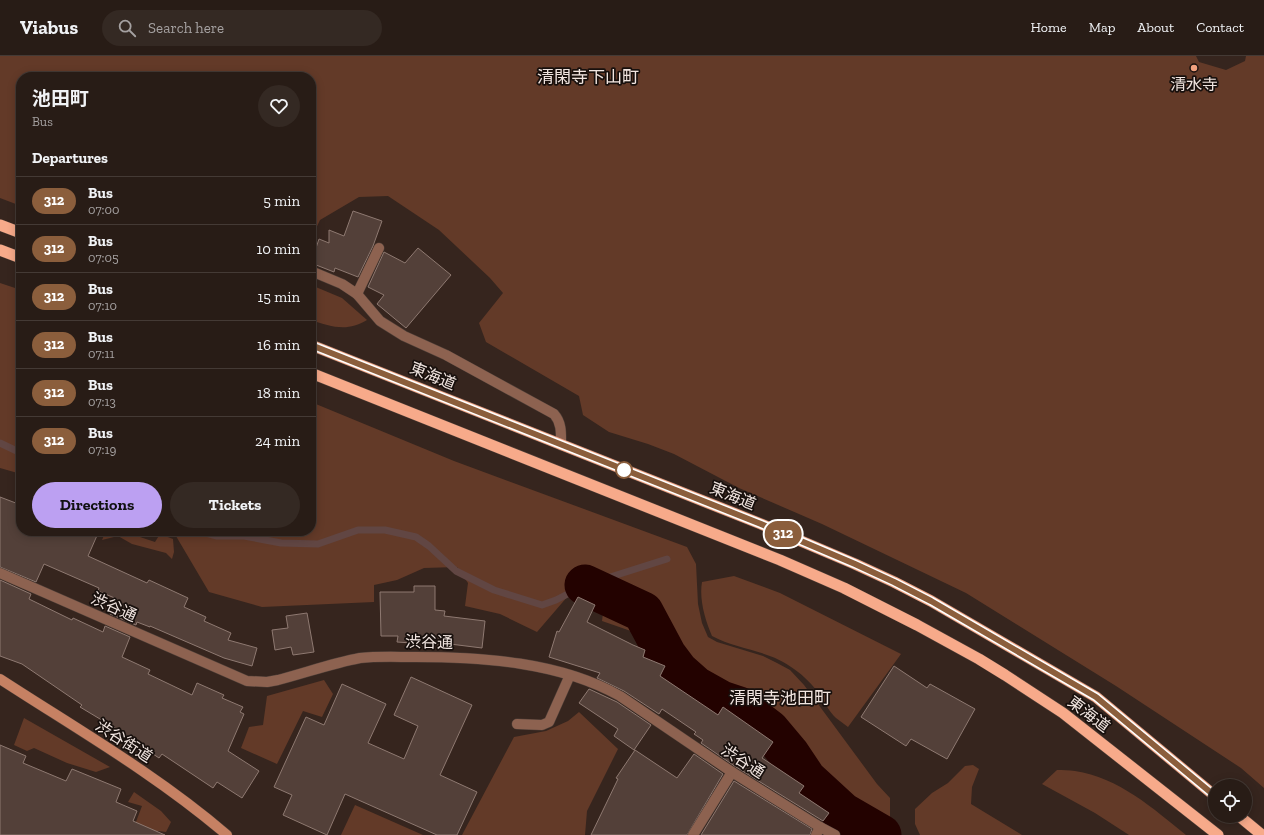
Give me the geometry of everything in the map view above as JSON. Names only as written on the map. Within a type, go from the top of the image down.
[{"type":"highway","points":[[0,225],[16,231]]},
{"type":"highway","points":[[0,250],[16,256]]},
{"type":"highway","name":"東海道","points":[[316,347],[855,564],[931,601],[1096,697],[1208,790]]},
{"type":"highway","name":"東海道","points":[[316,375],[780,560],[844,588],[917,625],[979,659],[1063,713],[1218,835]]},
{"type":"highway","points":[[1247,823],[1262,835]]},
{"type":"main road","name":"渋谷街道","points":[[0,679],[154,779],[194,808],[227,835]]},
{"type":"street","points":[[357,294],[379,248]]},
{"type":"street","points":[[316,273],[342,284],[357,294],[380,321],[404,336],[446,355],[554,414],[558,418],[560,425],[561,445]]},
{"type":"street","name":"渋谷通","points":[[0,573],[248,681],[267,682],[278,680],[346,662],[374,657],[448,657],[488,659],[531,666],[570,676],[604,687],[620,696],[818,831],[835,835]]},
{"type":"street","points":[[517,724],[542,725],[549,722],[570,676]]},
{"type":"street","points":[[693,835],[732,772]]},
{"type":"shaded area","points":[[0,56],[1196,56],[1199,62],[1226,70],[1245,61],[1246,56],[1264,56],[1264,788],[1241,768],[1116,686],[966,593],[822,524],[739,488],[674,454],[609,432],[583,415],[579,396],[486,342],[479,323],[503,293],[490,278],[439,230],[388,196],[359,197],[320,220],[316,228],[316,72],[16,72],[16,204],[0,198]]},
{"type":"shaded area","points":[[0,283],[16,288],[16,473],[0,468]]},
{"type":"shaded area","points":[[316,287],[342,298],[367,320],[360,324],[346,327],[326,325],[316,322]]},
{"type":"shaded area","points":[[316,404],[454,461],[687,547],[696,564],[698,604],[702,623],[708,637],[717,642],[763,656],[790,670],[804,685],[877,784],[890,798],[890,821],[883,833],[848,809],[802,772],[780,736],[746,707],[706,685],[676,657],[651,638],[602,621],[605,597],[574,589],[537,632],[500,614],[465,606],[468,583],[457,567],[424,568],[397,580],[374,585],[374,602],[262,607],[209,592],[176,536],[316,536]]},
{"type":"shaded area","points":[[104,536],[118,536],[102,540]]},
{"type":"shaded area","points":[[118,536],[137,536],[155,542],[159,536],[165,536],[173,539],[174,552],[172,559],[166,553],[132,544]]},
{"type":"shaded area","points":[[734,576],[780,593],[901,654],[848,727],[834,716],[820,695],[808,681],[785,663],[764,654],[722,641],[712,636],[703,609],[701,595],[702,582]]},
{"type":"shaded area","points":[[324,680],[333,694],[322,717],[303,711],[277,764],[241,748],[249,727],[263,725],[267,696]]},
{"type":"shaded area","points":[[579,712],[618,749],[587,811],[585,835],[462,835],[514,737],[546,731],[568,721]]},
{"type":"shaded area","points":[[24,718],[110,767],[96,772],[67,763],[34,748],[27,751],[14,745]]},
{"type":"shaded area","points":[[973,765],[979,769],[972,787],[971,804],[1022,835],[920,835],[915,824],[915,809],[932,793],[948,783],[965,766]]},
{"type":"shaded area","points":[[1057,770],[1091,774],[1121,787],[1148,805],[1186,835],[1129,835],[1095,813],[1042,784]]},
{"type":"shaded area","points":[[134,792],[161,811],[171,822],[166,832],[158,831],[156,835],[131,835],[142,806],[128,802]]},
{"type":"shaded area","points":[[355,805],[423,835],[341,835]]},
{"type":"building","points":[[353,211],[382,221],[373,246],[358,277],[335,268],[334,272],[316,265],[316,248],[319,239],[329,243],[329,230],[344,236]]},
{"type":"building","points":[[418,248],[451,275],[406,328],[377,304],[384,295],[368,287],[384,252],[405,263]]},
{"type":"building","points":[[0,497],[16,503],[16,536],[97,536],[88,556],[147,583],[149,580],[188,598],[184,607],[206,617],[204,621],[231,633],[228,640],[257,648],[252,666],[224,658],[150,626],[137,622],[136,625],[110,614],[117,599],[98,591],[99,588],[44,564],[36,582],[0,567]]},
{"type":"building","points":[[0,580],[31,594],[29,599],[72,620],[73,618],[103,632],[105,626],[130,637],[122,657],[150,670],[148,674],[192,695],[197,683],[224,695],[222,698],[243,707],[240,712],[244,714],[228,751],[259,771],[242,798],[217,782],[213,788],[162,754],[159,758],[80,707],[82,705],[22,664],[0,656]]},
{"type":"building","points":[[414,586],[435,586],[435,610],[445,611],[444,616],[485,621],[482,648],[442,643],[442,645],[397,642],[398,636],[381,636],[380,592],[414,592]]},
{"type":"building","points":[[578,597],[595,605],[587,622],[645,650],[643,657],[665,666],[660,676],[718,715],[723,707],[773,742],[762,758],[804,786],[799,793],[829,813],[823,821],[736,767],[701,743],[703,740],[694,734],[696,732],[662,709],[659,714],[624,691],[597,678],[600,673],[549,657],[557,631],[559,632]]},
{"type":"building","points":[[307,613],[314,652],[293,655],[291,647],[275,650],[272,630],[288,628],[286,616]]},
{"type":"building","points":[[894,666],[927,688],[930,684],[975,709],[947,759],[911,739],[906,746],[861,717]]},
{"type":"building","points":[[411,677],[472,705],[440,775],[477,792],[457,835],[437,835],[345,794],[327,835],[283,815],[292,795],[274,787],[306,717],[324,725],[342,684],[386,704],[368,743],[404,759],[418,726],[394,715]]},
{"type":"building","points":[[589,689],[617,702],[651,725],[634,750],[614,736],[618,729],[579,703]]},
{"type":"building","points":[[0,745],[26,756],[23,763],[66,781],[72,769],[121,789],[116,802],[137,811],[133,821],[165,835],[0,835]]},
{"type":"building","points":[[635,750],[677,778],[694,754],[723,774],[687,835],[591,835],[618,779],[616,778]]},
{"type":"building","points":[[734,781],[812,829],[810,835],[701,835]]},
{"type":"waterway","points":[[0,443],[16,451]]},
{"type":"waterway","points":[[244,536],[281,543],[318,544],[358,530],[385,530],[416,537],[429,546],[456,571],[494,590],[542,605],[556,600],[585,585],[667,559]]},
{"type":"waterway","points":[[216,536],[244,536]]},
{"type":"waterway","points":[[585,585],[643,612],[666,655],[678,671],[696,687],[721,701],[739,707],[769,730],[790,755],[806,779],[843,813],[881,835]]},
{"type":"bus line","name":"312","points":[[316,347],[761,524],[894,582],[931,601],[1096,697],[1208,790]]},
{"type":"place","name":"清水寺","points":[[1194,68]]},
{"type":"district","name":"清閑寺下山町","points":[[588,77]]},
{"type":"district","name":"清閑寺池田町","points":[[780,698]]}]
